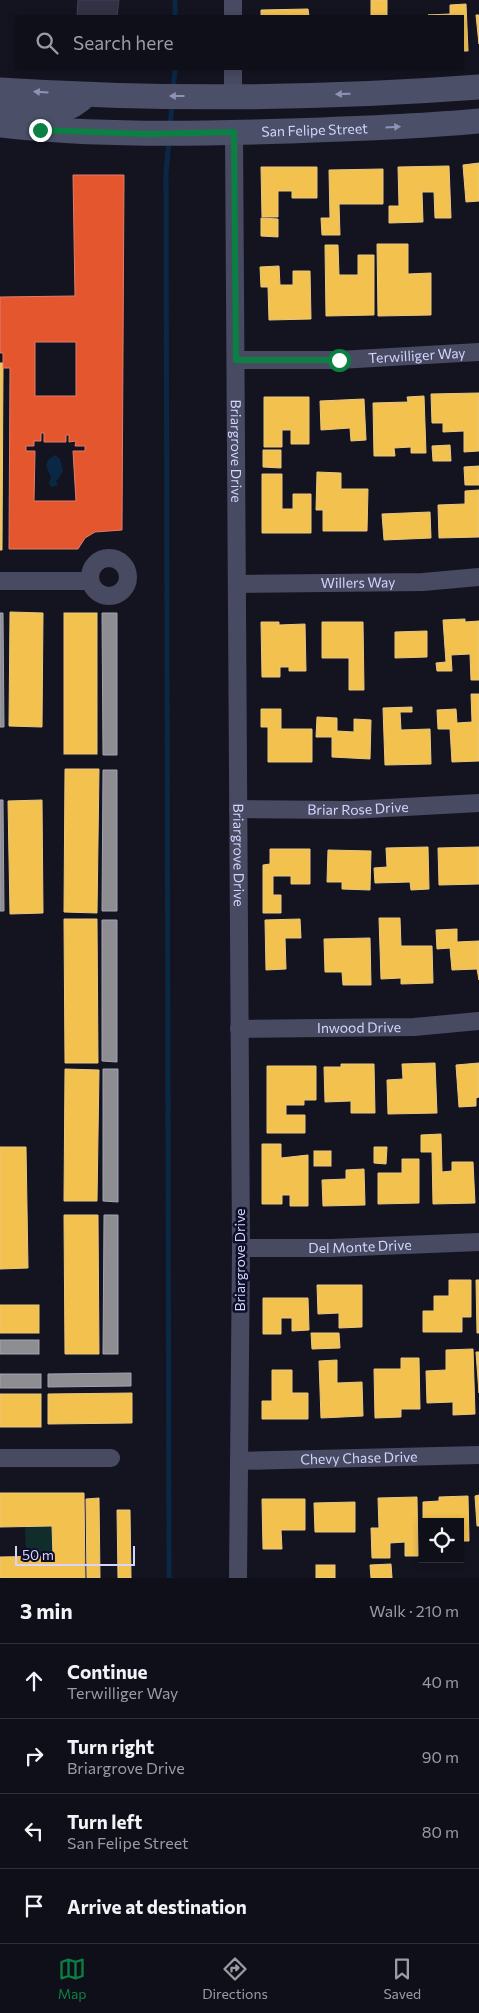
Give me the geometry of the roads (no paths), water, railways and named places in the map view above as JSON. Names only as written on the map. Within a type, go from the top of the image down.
[{"type":"main road","points":[[0,90],[86,95],[222,96],[407,92],[479,87]]},
{"type":"main road","points":[[0,113],[17,109],[61,112],[75,106],[86,95]]},
{"type":"main road","name":"San Felipe Street","points":[[0,125],[40,130],[147,134],[366,128],[479,121]]},
{"type":"street","points":[[233,0],[233,15]]},
{"type":"street","points":[[222,96],[233,70]]},
{"type":"street","name":"Briargrove Drive","points":[[234,132],[241,1248],[238,1578]]},
{"type":"street","name":"Terwilliger Way","points":[[236,360],[339,360],[479,352]]},
{"type":"street","name":"Willers Way","points":[[237,584],[423,582],[479,577]]},
{"type":"street","points":[[0,581],[89,581]]},
{"type":"street","name":"Briar Rose Drive","points":[[238,809],[350,810],[479,802]]},
{"type":"street","name":"Inwood Drive","points":[[239,1029],[414,1027],[479,1021]]},
{"type":"street","name":"Del Monte Drive","points":[[241,1248],[341,1248],[479,1242]]},
{"type":"street","name":"Chevy Chase Drive","points":[[239,1461],[479,1455]]},
{"type":"street","points":[[0,1458],[111,1458]]},
{"type":"water","points":[[55,455],[60,459],[63,471],[56,482],[58,485],[51,487],[49,483],[51,477],[46,466],[48,460]]},
{"type":"waterway","points":[[175,0],[175,15]]},
{"type":"waterway","points":[[173,90],[175,70]]},
{"type":"waterway","points":[[170,128],[172,104]]},
{"type":"waterway","points":[[169,141],[166,173],[169,1578]]}]
